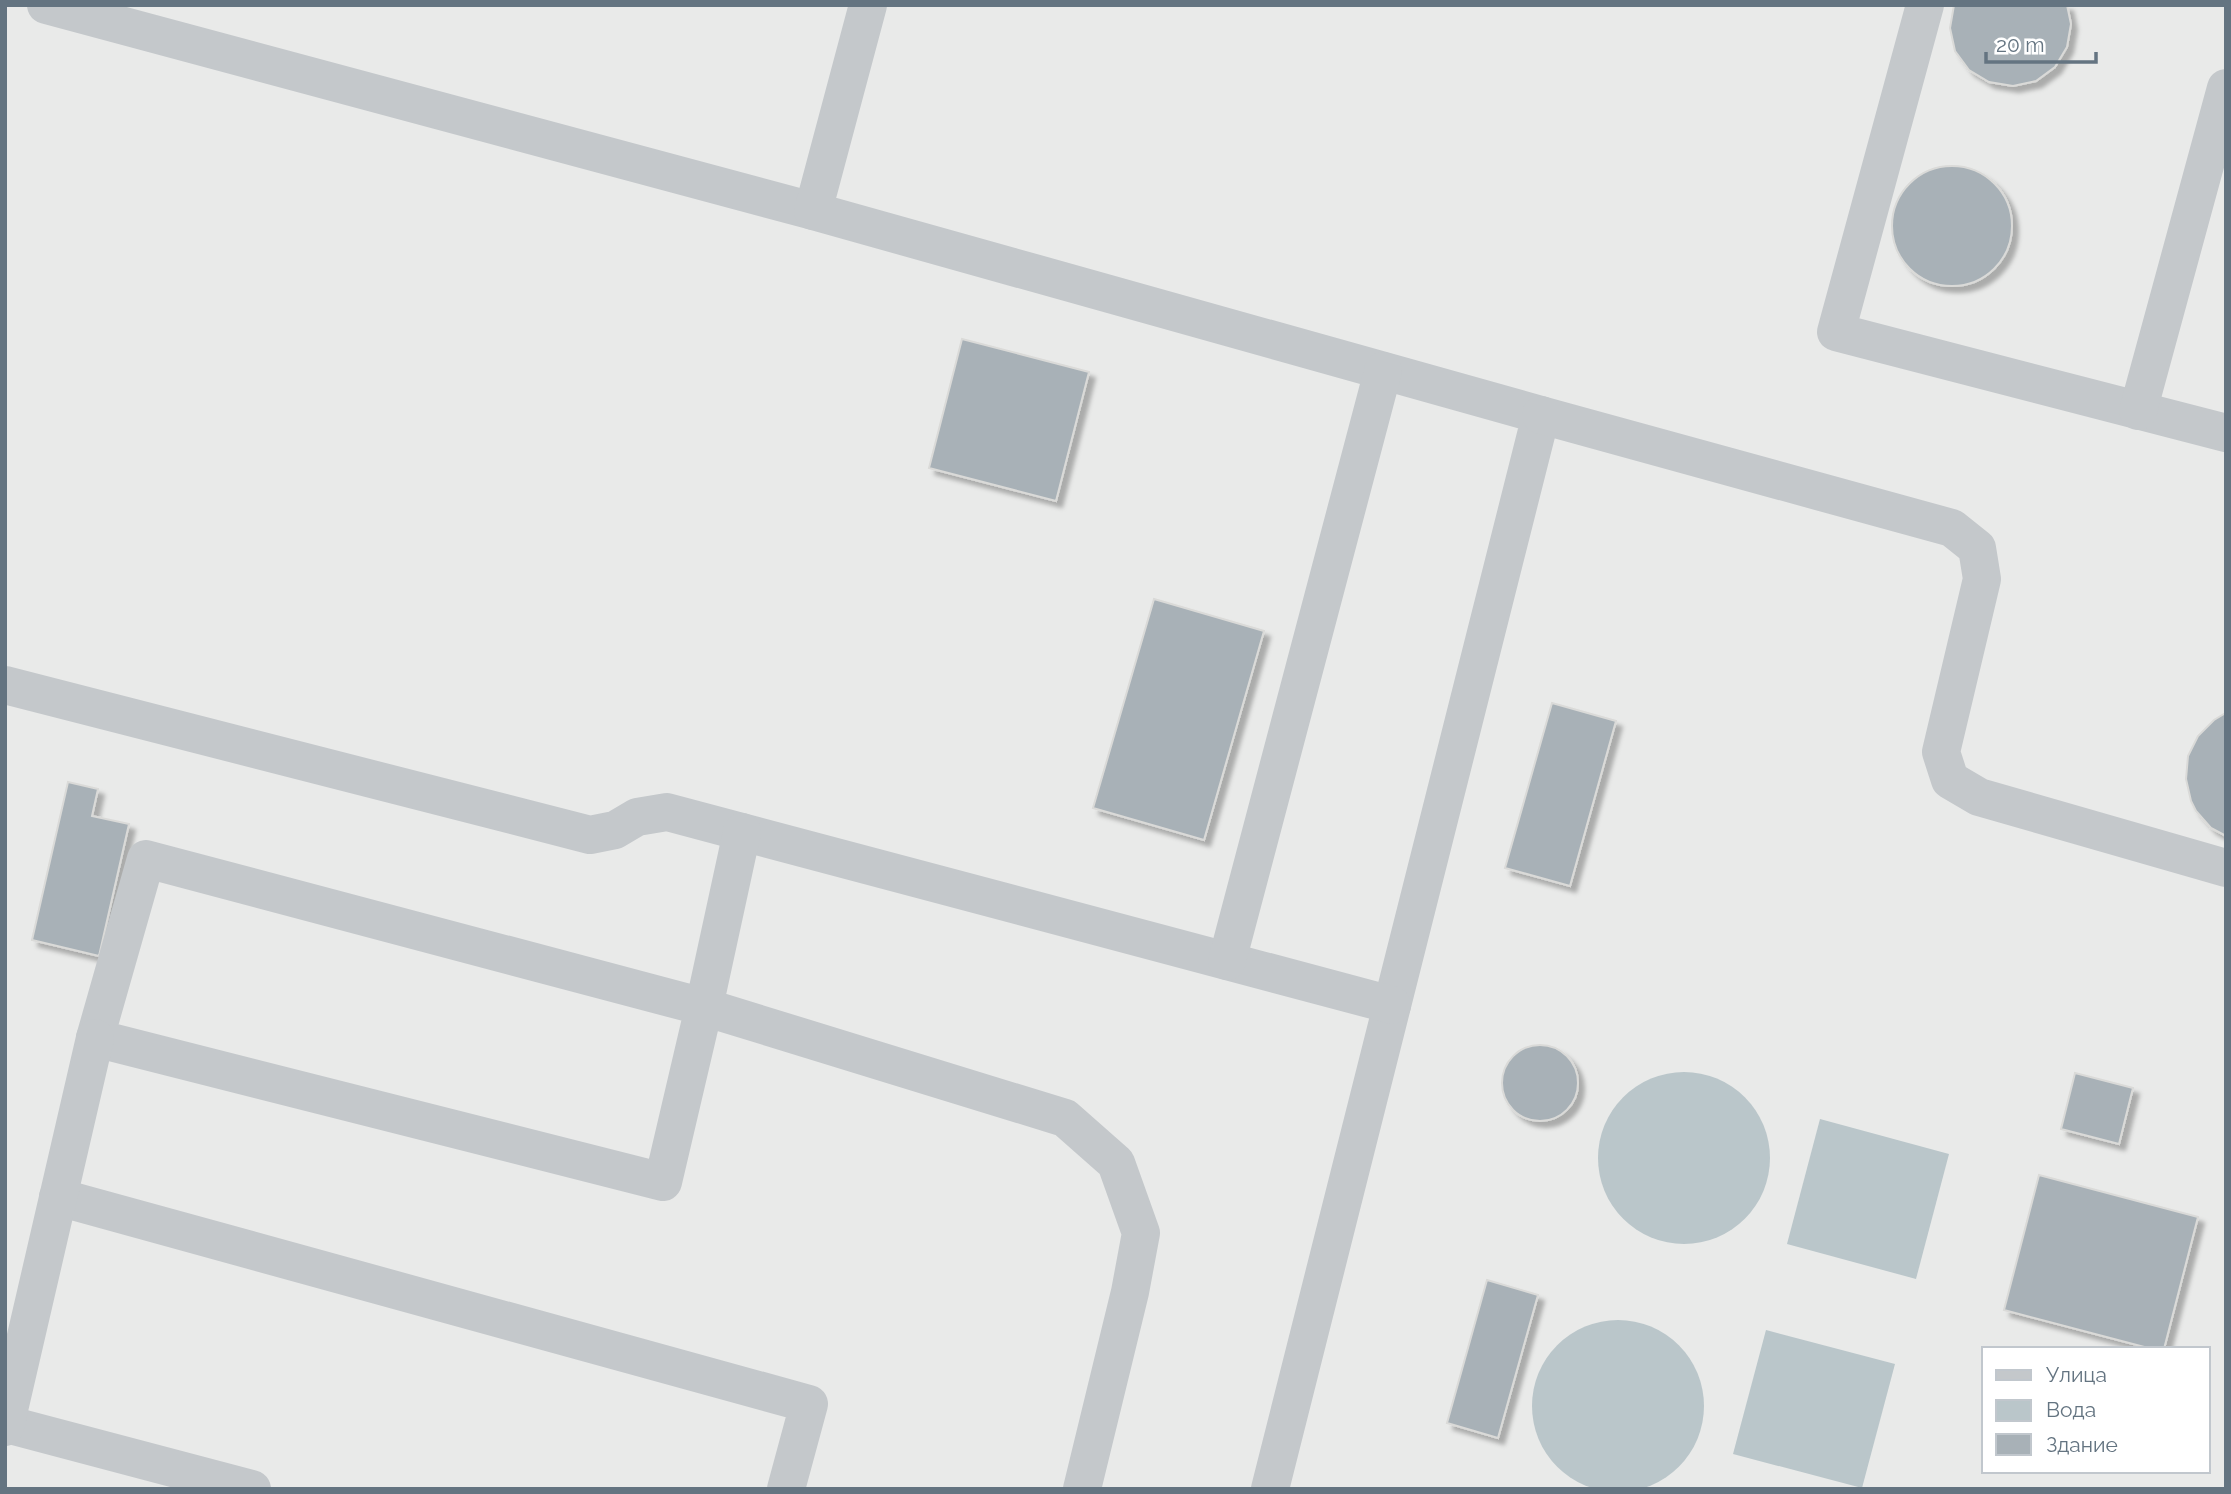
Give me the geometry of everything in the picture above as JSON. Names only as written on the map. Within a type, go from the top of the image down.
[{"type":"lane","points":[[46,5],[813,211],[1952,528],[1977,548],[1982,579],[1941,752],[1950,780],[1979,797],[2226,868]]},
{"type":"lane","points":[[813,211],[868,5]]},
{"type":"lane","points":[[1924,5],[1836,332],[2226,433]]},
{"type":"lane","points":[[2138,411],[2226,88]]},
{"type":"lane","points":[[1227,961],[1384,370]]},
{"type":"lane","points":[[1270,1489],[1541,415]]},
{"type":"lane","points":[[5,685],[590,835],[615,830],[637,817],[667,812],[1392,1004]]},
{"type":"lane","points":[[95,1038],[663,1182],[742,832]]},
{"type":"lane","points":[[252,1489],[6,1426],[95,1038],[146,859],[704,1007],[1065,1118],[1116,1163],[1141,1233],[1130,1292],[1082,1489]]},
{"type":"lane","points":[[58,1196],[809,1404],[786,1489]]},
{"type":"shaded area","points":[[5,5],[2226,5],[2226,1489],[5,1489]]},
{"type":"water","points":[[1684,1072],[1717,1078],[1745,1097],[1764,1125],[1770,1158],[1764,1191],[1745,1219],[1717,1238],[1684,1244],[1651,1238],[1623,1219],[1604,1191],[1598,1158],[1604,1125],[1623,1097],[1651,1078]]},
{"type":"water","points":[[1820,1119],[1949,1154],[1916,1279],[1787,1244]]},
{"type":"water","points":[[1618,1320],[1651,1326],[1679,1345],[1698,1373],[1704,1406],[1698,1439],[1679,1467],[1651,1486],[1618,1492],[1585,1486],[1557,1467],[1538,1439],[1532,1406],[1538,1373],[1557,1345],[1585,1326]]},
{"type":"water","points":[[1766,1330],[1895,1364],[1862,1488],[1733,1454]]},
{"type":"building","points":[[1954,5],[2067,5],[2071,24],[2067,47],[2055,67],[2036,81],[2013,86],[1989,82],[1969,70],[1955,51],[1950,28]]},
{"type":"building","points":[[1952,166],[1975,170],[1994,184],[2008,203],[2012,226],[2008,249],[1994,268],[1975,282],[1952,286],[1929,282],[1910,268],[1896,249],[1892,226],[1896,203],[1910,184],[1929,170]]},
{"type":"building","points":[[962,339],[1089,372],[1056,501],[929,468]]},
{"type":"building","points":[[1154,599],[1264,631],[1204,840],[1093,808]]},
{"type":"building","points":[[1552,703],[1616,721],[1570,886],[1505,868]]},
{"type":"building","points":[[2224,714],[2226,836],[2211,828],[2196,811],[2186,779],[2188,756],[2198,736]]},
{"type":"building","points":[[68,782],[98,789],[92,816],[129,824],[99,956],[32,940]]},
{"type":"building","points":[[1540,1045],[1555,1048],[1567,1056],[1575,1068],[1578,1083],[1575,1098],[1567,1110],[1555,1118],[1540,1121],[1525,1118],[1513,1110],[1505,1098],[1502,1083],[1505,1068],[1513,1056],[1525,1048]]},
{"type":"building","points":[[2075,1073],[2133,1088],[2119,1144],[2061,1129]]},
{"type":"building","points":[[2039,1175],[2198,1217],[2165,1347],[2144,1347],[2004,1310]]},
{"type":"building","points":[[1487,1280],[1538,1295],[1498,1438],[1447,1423]]}]
